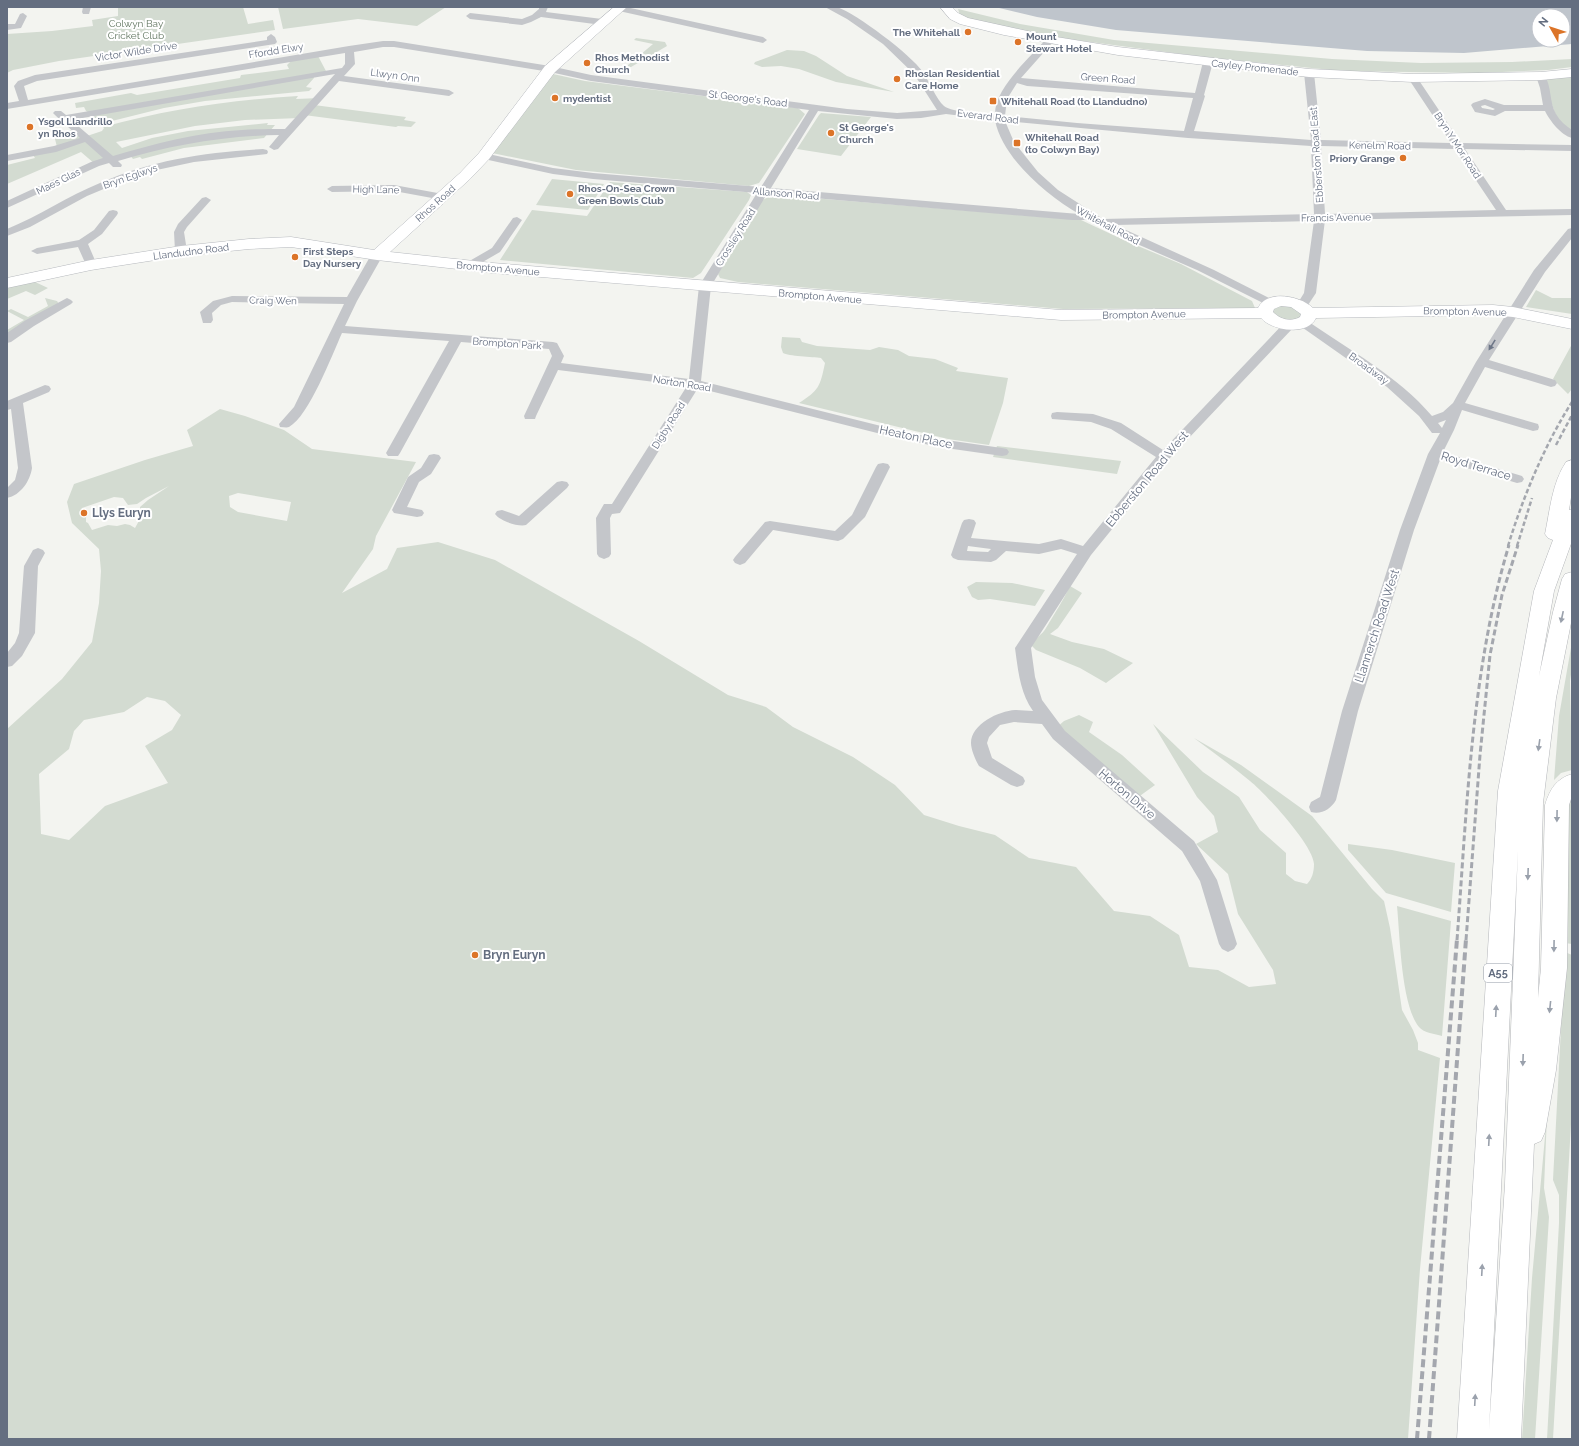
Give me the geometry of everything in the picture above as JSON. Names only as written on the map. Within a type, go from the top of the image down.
[{"type":"main road","name":"Cayley Promenade","points":[[946,7],[954,16],[964,21],[1050,40],[1118,51],[1309,73],[1413,78],[1541,76],[1572,72]]},
{"type":"main road","name":"Rhos Road","points":[[376,255],[443,197],[484,156],[550,70],[602,22],[620,8]]},
{"type":"main road","name":"Llandudno Road","points":[[7,284],[91,265],[181,251],[249,244],[291,242],[376,255]]},
{"type":"main road","name":"Brompton Avenue","points":[[376,255],[704,286],[1061,315],[1268,308],[1287,302],[1300,317],[1435,310],[1493,310],[1513,312],[1572,324]]},
{"type":"main road","points":[[1268,308],[1272,320],[1300,317]]},
{"type":"main road","points":[[1544,591],[1563,489],[1572,466]]},
{"type":"main road","name":"A55","points":[[1473,1439],[1509,791],[1544,591],[1572,515]]},
{"type":"main road","name":"A55","points":[[1505,1439],[1519,1184],[1531,803],[1545,698],[1563,612],[1572,579]]},
{"type":"main road","points":[[1519,1184],[1543,1070],[1554,968],[1557,805],[1561,792],[1572,783]]},
{"type":"street","name":"Everard Road","points":[[829,7],[850,17],[886,42],[918,72],[939,106],[946,110],[1000,118],[1188,134]]},
{"type":"street","points":[[620,8],[763,40]]},
{"type":"street","points":[[470,16],[522,22],[527,21],[541,11],[602,22]]},
{"type":"street","points":[[7,27],[18,26],[24,16]]},
{"type":"street","name":"Victor Wilde Drive","points":[[24,103],[19,86],[21,83],[35,78],[272,42],[271,37]]},
{"type":"street","name":"Whitehall Road","points":[[1050,40],[1007,89],[1000,105],[1002,132],[1024,164],[1066,201],[1095,220],[1140,242],[1211,273],[1268,308]]},
{"type":"street","name":"Ffordd Elwy","points":[[7,106],[374,44],[394,44],[550,70]]},
{"type":"street","points":[[289,132],[350,64],[349,49]]},
{"type":"street","points":[[1188,134],[1200,96],[1208,62]]},
{"type":"street","name":"St George's Road","points":[[550,70],[599,79],[887,116],[910,117],[946,110]]},
{"type":"street","name":"Ebberston Road East","points":[[1300,317],[1310,293],[1320,217],[1316,143],[1309,73]]},
{"type":"street","name":"Llwyn Onn","points":[[63,118],[341,74],[449,93]]},
{"type":"street","points":[[1541,76],[1546,86],[1548,108],[1560,126],[1572,135]]},
{"type":"street","name":"Bryn Y Mor Road","points":[[1413,78],[1502,212]]},
{"type":"street","name":"Green Road","points":[[1016,80],[1027,83],[1200,96]]},
{"type":"street","points":[[54,98],[59,115],[129,175]]},
{"type":"street","name":"Crossley Road","points":[[704,286],[816,107]]},
{"type":"street","points":[[1503,108],[1548,108]]},
{"type":"street","name":"Bryn Eglwys","points":[[7,233],[48,214],[82,194],[129,175],[165,164],[204,156],[263,152],[267,154],[276,153],[279,149],[274,147],[289,132]]},
{"type":"street","name":"Maes Glas","points":[[7,205],[72,174],[110,160],[157,146],[200,138],[241,133],[289,132]]},
{"type":"street","name":"Kenelm Road","points":[[1188,134],[1316,143],[1572,148]]},
{"type":"street","points":[[7,158],[56,150],[86,139]]},
{"type":"street","name":"Allanson Road","points":[[484,156],[553,171],[593,176],[1095,220]]},
{"type":"street","name":"High Lane","points":[[332,189],[394,188],[443,197]]},
{"type":"street","points":[[181,251],[178,232],[206,200]]},
{"type":"street","name":"Francis Avenue","points":[[1095,220],[1572,212]]},
{"type":"street","points":[[37,251],[82,243],[98,232],[113,213]]},
{"type":"street","points":[[470,265],[493,253],[514,224],[499,225]]},
{"type":"street","name":"Llannerch Road West","points":[[1317,807],[1324,804],[1328,800],[1352,704],[1408,530],[1438,449],[1448,430],[1458,405],[1482,362],[1540,270],[1570,234]]},
{"type":"street","points":[[82,243],[91,265]]},
{"type":"street","name":"Rhos Road","points":[[285,424],[300,409],[350,301],[376,255]]},
{"type":"street","name":"Digby Road","points":[[604,554],[603,518],[612,508],[695,383],[704,286]]},
{"type":"street","name":"Craig Wen","points":[[207,320],[206,312],[216,303],[232,299],[350,301]]},
{"type":"street","points":[[7,340],[30,323],[66,302]]},
{"type":"street","name":"Broadway","points":[[1300,317],[1369,366],[1400,392],[1430,421]]},
{"type":"street","name":"Ebberston Road West","points":[[1023,648],[1086,552],[1164,456],[1300,317]]},
{"type":"street","name":"Brompton Park","points":[[337,329],[456,340],[553,346],[558,356],[530,416]]},
{"type":"street","name":"Brompton Park","points":[[393,453],[456,340]]},
{"type":"street","points":[[1482,362],[1551,383]]},
{"type":"street","name":"Norton Road","points":[[553,366],[695,383],[831,418]]},
{"type":"street","points":[[7,494],[19,484],[24,475],[12,404],[45,389]]},
{"type":"street","points":[[1458,405],[1533,427]]},
{"type":"street","name":"Llannerch Road West","points":[[1430,421],[1448,415],[1458,405]]},
{"type":"street","points":[[1057,416],[1094,418],[1116,426],[1164,456]]},
{"type":"street","name":"Heaton Place","points":[[831,418],[939,443],[1002,452]]},
{"type":"street","points":[[1430,421],[1441,435],[1438,449]]},
{"type":"street","name":"Royd Terrace","points":[[1438,449],[1517,479]]},
{"type":"street","points":[[417,513],[399,510],[413,480],[426,470],[434,458]]},
{"type":"street","points":[[740,560],[770,525],[838,536],[858,517],[884,467]]},
{"type":"street","points":[[502,514],[521,522],[562,485]]},
{"type":"street","points":[[969,523],[958,555],[990,557],[1003,546],[1039,549],[1061,544],[1086,552]]},
{"type":"street","points":[[7,662],[18,652],[27,633],[30,562]]},
{"type":"street","name":"Horton Drive","points":[[1023,648],[1027,677],[1033,696],[1045,718],[1059,735],[1188,846],[1208,880],[1228,944]]},
{"type":"street","points":[[1017,782],[985,762],[979,743],[982,734],[995,721],[1014,716],[1045,718]]},
{"type":"green space","name":"Colwyn Bay Cricket Club","points":[[118,7],[243,7],[248,24],[273,20],[275,30],[59,61],[13,70],[7,73],[7,34],[93,26],[92,20],[118,16]]},
{"type":"green space","points":[[278,7],[446,7],[417,26],[358,19],[283,29]]},
{"type":"green space","points":[[958,9],[1020,24],[1114,40],[1332,59],[1421,63],[1512,62],[1572,59],[1572,67],[1548,70],[1478,73],[1341,71],[1204,57],[1068,39],[972,20],[960,15]]},
{"type":"green space","points":[[636,38],[665,42],[667,46],[631,67],[628,67],[628,65],[653,44],[634,40]]},
{"type":"green space","points":[[787,50],[804,51],[816,56],[847,76],[894,92],[836,82],[799,69],[781,66],[762,67],[754,64],[755,62]]},
{"type":"green space","points":[[317,54],[327,73],[314,75],[314,78],[306,87],[312,88],[309,91],[205,101],[164,108],[100,124],[90,113],[86,111],[84,107],[76,108],[75,103],[131,93],[137,95],[240,78],[241,75],[289,69],[287,65],[294,58]]},
{"type":"green space","points":[[1572,73],[1572,135],[1560,126],[1541,76]]},
{"type":"green space","points":[[553,74],[585,81],[798,108],[805,114],[759,183],[749,186],[576,170],[492,153]]},
{"type":"green space","points":[[298,96],[296,99],[320,98],[314,105],[406,117],[404,120],[416,122],[411,127],[396,127],[304,115],[300,118],[245,120],[195,126],[116,142],[122,148],[152,138],[188,131],[268,123],[267,125],[275,125],[264,138],[184,148],[142,159],[140,157],[133,159],[129,154],[95,164],[81,152],[7,184],[7,165],[35,158],[33,155],[57,147],[54,135],[75,129],[84,137],[102,131],[104,128],[103,127],[175,110],[248,100]]},
{"type":"green space","points":[[821,113],[871,117],[841,156],[797,149]]},
{"type":"green space","name":"Rhos-On-Sea Crown Green Bowls Club","points":[[552,179],[604,184],[588,210],[536,205]]},
{"type":"green space","points":[[610,182],[747,192],[751,195],[701,273],[693,278],[500,260],[532,210],[587,216]]},
{"type":"green space","points":[[781,195],[1081,220],[1181,264],[1252,301],[1255,308],[1063,309],[738,282],[720,278],[718,274],[761,201],[770,196]]},
{"type":"green space","points":[[33,281],[48,288],[35,295],[26,291],[7,299],[7,287]]},
{"type":"green space","points":[[1536,290],[1552,298],[1572,298],[1572,314],[1526,307]]},
{"type":"green space","points":[[45,298],[57,301],[59,304],[7,334],[7,330],[24,320],[7,311],[11,309],[28,317],[48,306]]},
{"type":"green space","points":[[1280,305],[1293,306],[1304,316],[1291,322],[1273,315],[1272,309]]},
{"type":"green space","points":[[782,337],[800,338],[802,342],[817,346],[870,350],[879,347],[898,350],[909,356],[935,359],[958,368],[956,371],[1008,378],[1003,403],[989,445],[948,439],[799,403],[811,395],[818,387],[822,378],[825,363],[821,358],[795,356],[783,353],[781,347]]},
{"type":"green space","points":[[1572,344],[1572,389],[1568,394],[1553,379]]},
{"type":"green space","points":[[220,409],[284,430],[312,449],[416,462],[376,536],[373,549],[342,593],[387,569],[397,548],[438,542],[495,560],[639,641],[728,695],[766,707],[793,727],[853,757],[895,785],[924,815],[995,835],[1029,858],[1076,867],[1114,911],[1150,916],[1179,935],[1189,967],[1218,970],[1249,987],[1276,984],[1273,970],[1238,914],[1228,874],[1196,844],[1218,832],[1214,816],[1197,797],[1153,724],[1203,772],[1239,797],[1260,830],[1286,853],[1286,874],[1295,881],[1307,884],[1314,870],[1312,855],[1287,820],[1257,787],[1194,738],[1241,765],[1312,816],[1372,889],[1384,901],[1390,928],[1402,1010],[1413,1030],[1418,1043],[1418,1050],[1440,1058],[1420,1269],[1408,1439],[7,1439],[7,729],[62,679],[92,642],[99,603],[101,571],[99,549],[72,523],[67,502],[74,484],[145,460],[193,446],[187,430]],"holes":[[[169,486],[140,507],[140,519],[135,528],[125,524],[117,526],[108,525],[92,530],[86,522],[86,516],[80,511],[82,508],[114,497],[123,498],[128,505],[137,504]],[[238,493],[291,502],[287,521],[238,512],[230,507],[229,496]],[[147,697],[165,701],[181,715],[172,730],[145,746],[168,783],[105,806],[69,840],[41,834],[39,774],[69,749],[74,731],[84,720],[124,712]]]},
{"type":"green space","points":[[997,446],[1121,461],[1117,474],[993,457]]},
{"type":"green space","points":[[976,582],[1012,583],[1045,590],[1035,606],[990,599],[978,600],[972,597],[967,587]]},
{"type":"green space","points":[[1070,586],[1082,593],[1058,628],[1050,634],[1072,642],[1104,649],[1133,663],[1106,683],[1080,668],[1036,650],[1031,645],[1034,640],[1043,633]]},
{"type":"green space","points":[[1572,642],[1572,668],[1570,681],[1572,770],[1561,773],[1554,780],[1559,716]]},
{"type":"green space","points":[[1079,715],[1093,722],[1089,732],[1122,755],[1155,785],[1137,798],[1056,728],[1064,721]]},
{"type":"green space","points":[[1572,793],[1572,944],[1565,943],[1566,804]]},
{"type":"green space","points":[[1348,844],[1392,850],[1455,863],[1451,912],[1386,893],[1348,850]]},
{"type":"green space","points":[[1397,906],[1451,921],[1442,1036],[1421,1029],[1413,1017],[1408,1003],[1402,970]]},
{"type":"green space","points":[[1565,952],[1572,955],[1572,1107],[1553,1439],[1547,1439],[1559,1223],[1559,1195],[1553,1180]]},
{"type":"green space","points":[[1547,1115],[1544,1188],[1549,1217],[1535,1439],[1522,1439],[1532,1278]]},
{"type":"shaded area","points":[[995,7],[1572,7],[1572,44],[1571,8],[1531,8],[1531,47],[1464,53],[1367,51],[1116,30],[1037,17]]},
{"type":"railway","points":[[1508,546],[1536,471],[1553,435],[1572,402]]},
{"type":"railway","points":[[1556,445],[1572,415]]},
{"type":"railway","points":[[1517,546],[1532,498]]},
{"type":"railway","points":[[1457,940],[1472,741],[1478,691],[1496,593],[1509,545]]},
{"type":"railway","points":[[1466,940],[1480,755],[1490,655],[1502,595],[1518,545]]},
{"type":"railway","points":[[1417,1439],[1457,939]]},
{"type":"railway","points":[[1429,1439],[1466,939]]},
{"type":"place","name":"The Whitehall","points":[[968,32]]},
{"type":"place","name":"Mount Stewart Hotel","points":[[1018,42]]},
{"type":"place","name":"Rhos Methodist Church","points":[[587,63]]},
{"type":"place","name":"Rhoslan Residential Care Home","points":[[897,79]]},
{"type":"place","name":"mydentist","points":[[555,98]]},
{"type":"place","name":"Whitehall Road (to Llandudno)","points":[[993,101]]},
{"type":"place","name":"Ysgol Llandrillo yn Rhos","points":[[30,127]]},
{"type":"place","name":"St George's Church","points":[[831,133]]},
{"type":"place","name":"Whitehall Road (to Colwyn Bay)","points":[[1017,143]]},
{"type":"place","name":"Priory Grange","points":[[1403,158]]},
{"type":"place","name":"Rhos-On-Sea Crown Green Bowls Club","points":[[570,194]]},
{"type":"place","name":"First Steps Day Nursery","points":[[295,257]]},
{"type":"place","name":"Llys Euryn","points":[[84,513]]},
{"type":"place","name":"Bryn Euryn","points":[[475,955]]}]
